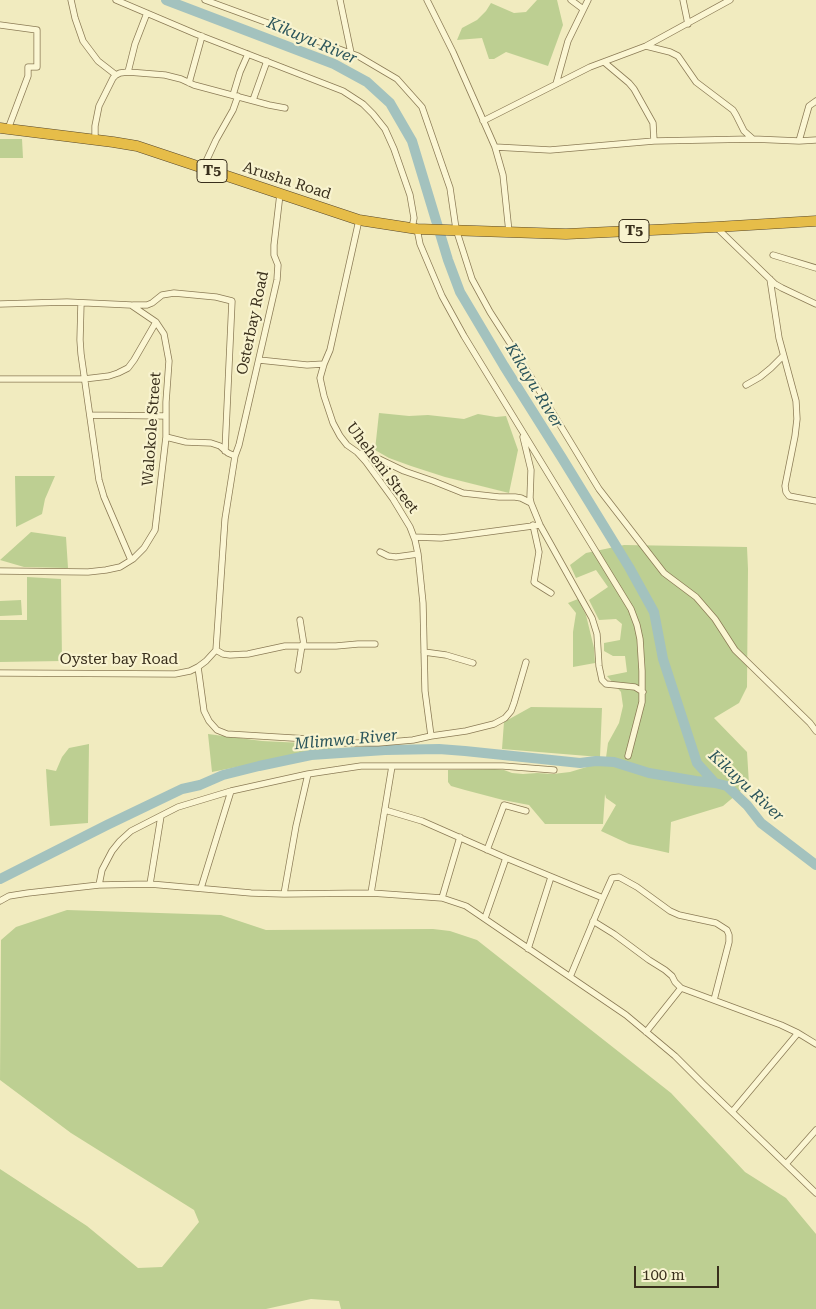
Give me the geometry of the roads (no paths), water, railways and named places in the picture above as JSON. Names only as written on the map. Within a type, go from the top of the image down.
[{"type":"highway","name":"Arusha Road","points":[[4,129],[137,146],[359,220],[416,229]]},
{"type":"highway","name":"T5","points":[[416,229],[592,233],[816,221]]},
{"type":"street","points":[[71,0],[83,41],[98,61],[116,75]]},
{"type":"street","points":[[116,0],[343,91],[352,96],[373,114],[385,129],[406,181],[420,244],[442,296],[483,369],[631,608],[640,639],[642,702],[628,756]]},
{"type":"street","points":[[205,0],[217,2],[358,56],[397,79],[422,107],[450,188],[454,229],[472,279],[490,312],[599,489],[664,573],[696,597],[715,619],[735,650],[810,722],[816,731]]},
{"type":"street","points":[[340,0],[351,53]]},
{"type":"street","points":[[428,0],[495,147],[502,176],[509,232]]},
{"type":"street","points":[[571,0],[583,9]]},
{"type":"street","points":[[556,84],[568,41],[588,0]]},
{"type":"street","points":[[682,0],[688,24]]},
{"type":"street","points":[[484,121],[590,67],[646,46],[730,0]]},
{"type":"street","points":[[128,72],[135,44],[147,13]]},
{"type":"street","points":[[0,25],[37,30],[37,67],[28,67],[28,76],[4,129]]},
{"type":"street","points":[[189,82],[202,36]]},
{"type":"street","points":[[646,46],[678,56],[696,82],[733,110],[744,131],[754,139]]},
{"type":"street","points":[[203,168],[233,110],[240,72],[248,54]]},
{"type":"street","points":[[253,100],[267,61]]},
{"type":"street","points":[[604,62],[634,89],[653,123],[654,141]]},
{"type":"street","points":[[95,140],[95,126],[99,106],[109,85],[116,75],[128,72],[165,75],[284,108]]},
{"type":"street","points":[[799,141],[809,106],[816,101]]},
{"type":"street","points":[[495,147],[550,150],[654,141],[816,140]]},
{"type":"street","name":"Osterbay Road","points":[[236,456],[277,280],[278,265],[274,255],[274,245],[280,194]]},
{"type":"street","name":"Uheheni Street","points":[[359,220],[330,350],[320,378],[333,423],[340,436],[366,462],[393,499],[410,527],[414,538],[418,554],[423,603],[425,691],[431,736]]},
{"type":"street","points":[[716,227],[770,279],[782,288],[816,303]]},
{"type":"street","points":[[773,255],[816,268]]},
{"type":"street","points":[[770,279],[779,338],[796,401],[797,419],[785,486],[786,492],[789,496],[816,501]]},
{"type":"street","points":[[0,304],[81,303],[147,305],[162,295],[174,293],[216,297],[232,301],[225,451]]},
{"type":"street","points":[[81,303],[80,340],[99,480],[104,497],[131,560]]},
{"type":"street","points":[[0,379],[84,379],[118,374],[128,368],[139,353],[156,322],[131,305]]},
{"type":"street","name":"Walokole Street","points":[[0,571],[88,572],[106,570],[131,560],[144,548],[155,530],[166,438],[169,361],[164,334],[156,322]]},
{"type":"street","points":[[746,385],[760,377],[783,356]]},
{"type":"street","points":[[259,360],[307,365],[324,364]]},
{"type":"street","points":[[90,415],[166,416]]},
{"type":"street","points":[[521,430],[531,470],[530,498],[537,525],[539,552],[534,582],[551,593]]},
{"type":"street","points":[[166,438],[186,442],[211,443],[236,456],[224,519],[216,650],[230,656],[285,646],[374,644]]},
{"type":"street","points":[[357,452],[379,459],[463,494],[515,497],[531,504]]},
{"type":"street","points":[[537,525],[592,618],[597,634],[602,680],[606,684],[633,686],[642,692]]},
{"type":"street","points":[[414,538],[441,538],[537,525]]},
{"type":"street","points":[[380,552],[396,557],[418,554]]},
{"type":"street","points":[[298,670],[303,645],[300,620]]},
{"type":"street","name":"Oyster bay Road","points":[[0,673],[175,674],[198,667],[216,650]]},
{"type":"street","points":[[424,652],[474,662]]},
{"type":"street","points":[[198,667],[204,712],[217,730],[227,734],[309,739],[339,743],[378,744],[466,731],[494,724],[505,718],[511,711],[526,662]]},
{"type":"street","points":[[99,885],[102,870],[112,851],[131,831],[178,807],[231,791],[308,774],[361,766],[503,766],[554,770]]},
{"type":"street","points":[[370,893],[392,766]]},
{"type":"street","points":[[284,894],[296,826],[308,774]]},
{"type":"street","points":[[201,888],[231,791]]},
{"type":"street","points":[[487,850],[504,805],[526,811]]},
{"type":"street","points":[[385,810],[422,821],[603,898]]},
{"type":"street","points":[[150,884],[161,816]]},
{"type":"street","points":[[442,898],[460,837]]},
{"type":"street","points":[[485,918],[506,858]]},
{"type":"street","points":[[528,949],[551,877]]},
{"type":"street","points":[[570,977],[612,878],[619,877],[637,887],[670,911],[689,918],[716,923],[727,930],[729,942],[714,1000]]},
{"type":"street","points":[[0,901],[9,896],[28,893],[99,885],[150,884],[251,893],[370,893],[442,898],[466,906],[626,1015],[675,1056],[816,1193]]},
{"type":"street","points":[[593,921],[665,970],[681,988],[781,1025],[816,1044]]},
{"type":"street","points":[[646,1032],[681,988]]},
{"type":"street","points":[[732,1112],[798,1033]]},
{"type":"street","points":[[786,1164],[816,1130]]},
{"type":"waterway","name":"Kikuyu River","points":[[166,0],[334,64],[367,82],[390,103],[412,141],[448,260],[460,292],[629,567],[654,612],[663,659],[697,763],[715,783],[727,786],[747,805],[761,823],[816,865]]},
{"type":"waterway","name":"Kikuyu River","points":[[177,0],[178,5]]},
{"type":"waterway","name":"Mlimwa River","points":[[0,879],[182,789],[200,785],[223,775],[311,755],[385,750],[439,749],[580,763],[596,761],[614,762],[649,773],[715,783]]}]
